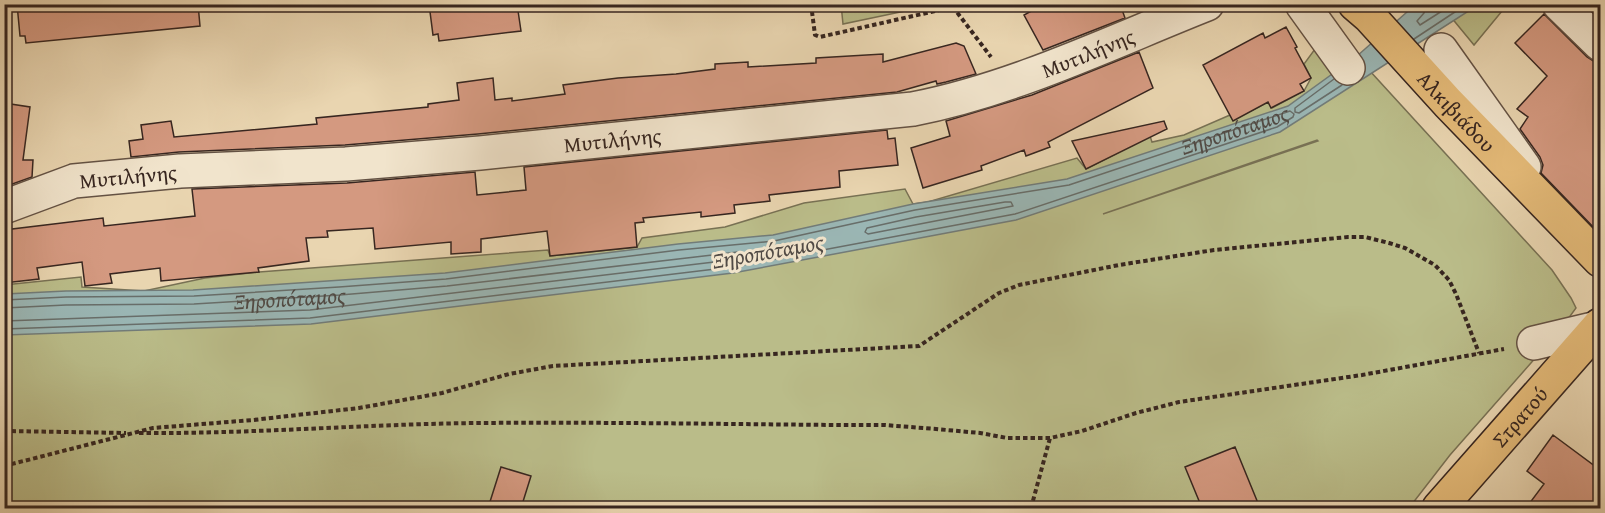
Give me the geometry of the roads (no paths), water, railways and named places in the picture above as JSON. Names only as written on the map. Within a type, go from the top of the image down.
[{"type":"main road","name":"Αλκιβιάδου","points":[[1362,10],[1448,103],[1600,260]]},
{"type":"main road","name":"Στρατού","points":[[1439,508],[1599,327]]},
{"type":"street","points":[[1227,4],[1233,4]]},
{"type":"street","points":[[1302,4],[1348,68]]},
{"type":"street","points":[[1559,4],[1600,44]]},
{"type":"street","name":"Μυτιλήνης","points":[[4,207],[74,181],[180,171],[369,162],[862,115],[940,103],[1010,82],[1194,7]]},
{"type":"street","name":"Αλκιβιάδου","points":[[1441,50],[1560,218]]},
{"type":"street","points":[[1534,343],[1599,327]]},
{"type":"water","name":"Ξηροπόταμος","points":[[1415,5],[1478,5],[1280,132],[1016,220],[733,273],[311,324],[5,335],[5,294],[193,290],[445,273],[678,244],[773,235],[913,204],[1067,179],[1288,106],[1357,56]]}]
